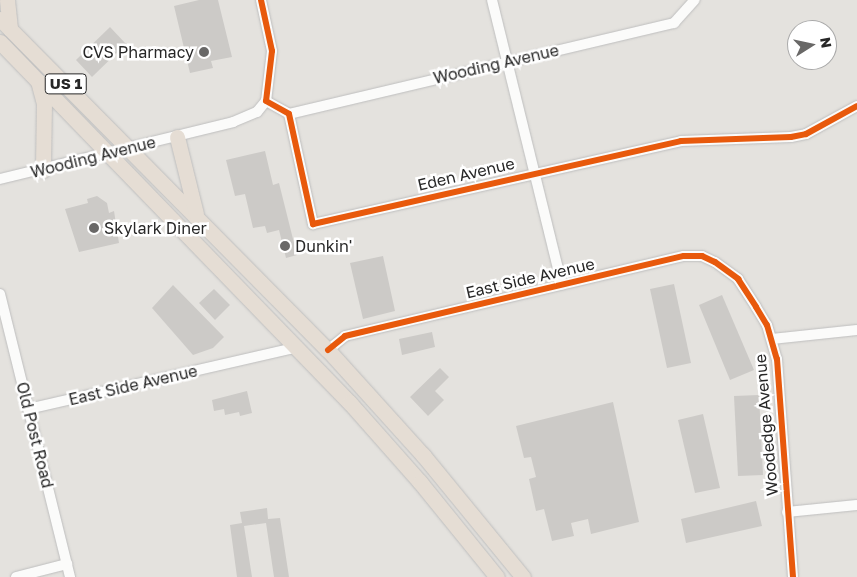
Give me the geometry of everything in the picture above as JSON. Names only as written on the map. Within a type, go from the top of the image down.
[{"type":"highway","points":[[5,24],[6,0]]},
{"type":"highway","name":"US 1","points":[[5,24],[132,149],[328,350],[411,441],[523,577]]},
{"type":"highway","name":"US 1","points":[[0,42],[110,154],[414,475],[496,577]]},
{"type":"highway","points":[[38,80],[44,103],[43,170]]},
{"type":"highway","points":[[177,137],[196,215]]},
{"type":"street","points":[[261,0],[272,51],[266,101],[289,114]]},
{"type":"street","points":[[492,0],[562,284]]},
{"type":"street","name":"Wooding Avenue","points":[[289,114],[674,22],[695,0]]},
{"type":"street","name":"Wooding Avenue","points":[[0,180],[132,149],[233,122],[256,112],[266,101]]},
{"type":"street","name":"Eden Avenue","points":[[289,114],[314,224],[534,172],[681,140],[791,137],[806,134],[857,106]]},
{"type":"street","name":"East Side Avenue","points":[[328,350],[345,336],[684,256],[702,256],[715,262],[738,279]]},
{"type":"street","name":"Woodedge Avenue","points":[[738,279],[772,339],[777,359],[793,577]]},
{"type":"street","name":"Old Post Road","points":[[0,294],[70,577]]},
{"type":"street","points":[[772,339],[857,330]]},
{"type":"street","name":"East Side Avenue","points":[[28,409],[295,348]]},
{"type":"street","points":[[787,512],[857,505]]},
{"type":"street","points":[[16,577],[67,564]]},
{"type":"building","name":"CVS Pharmacy","points":[[199,0],[218,0],[232,57],[211,61],[213,68],[190,73],[174,6]]},
{"type":"building","points":[[110,27],[126,44],[92,77],[76,60]]},
{"type":"building","points":[[265,151],[273,185],[279,183],[297,255],[286,258],[279,230],[267,233],[265,226],[253,228],[245,194],[235,196],[226,160]]},
{"type":"building","name":"Skylark Diner","points":[[97,196],[107,203],[109,213],[114,211],[119,243],[79,252],[65,209],[88,203],[87,199]]},
{"type":"building","points":[[383,256],[395,311],[363,319],[350,263]]},
{"type":"building","points":[[674,284],[691,363],[667,368],[650,289]]},
{"type":"building","points":[[173,285],[224,337],[213,348],[193,355],[152,308]]},
{"type":"building","points":[[214,289],[230,305],[215,320],[199,303]]},
{"type":"building","points":[[722,295],[754,370],[730,380],[699,305]]},
{"type":"building","points":[[432,332],[435,347],[402,355],[399,339]]},
{"type":"building","points":[[440,368],[449,377],[435,391],[444,400],[428,416],[410,397]]},
{"type":"building","points":[[247,391],[252,413],[240,416],[239,412],[225,415],[224,409],[214,411],[212,400]]},
{"type":"building","points":[[759,395],[763,475],[738,476],[734,396]]},
{"type":"building","points":[[613,402],[639,522],[591,534],[588,519],[571,523],[574,536],[552,541],[544,509],[536,511],[529,479],[536,477],[531,457],[524,458],[516,426]]},
{"type":"building","points":[[703,414],[720,488],[695,493],[678,420]]},
{"type":"building","points":[[756,501],[762,526],[686,543],[681,519]]},
{"type":"building","points":[[267,508],[268,519],[280,518],[289,577],[274,577],[266,523],[244,526],[252,577],[237,577],[230,525],[242,523],[240,512]]},
{"type":"cycle path","points":[[261,0],[272,51],[266,101],[289,114],[313,224],[681,141],[791,137],[806,134],[857,106]]},
{"type":"cycle path","points":[[328,350],[345,336],[684,256],[702,256],[715,262],[738,279],[756,307],[767,325],[777,359],[793,577]]},
{"type":"place","name":"CVS Pharmacy","points":[[204,52]]},
{"type":"place","name":"Skylark Diner","points":[[94,228]]},
{"type":"place","name":"Dunkin'","points":[[285,246]]}]
